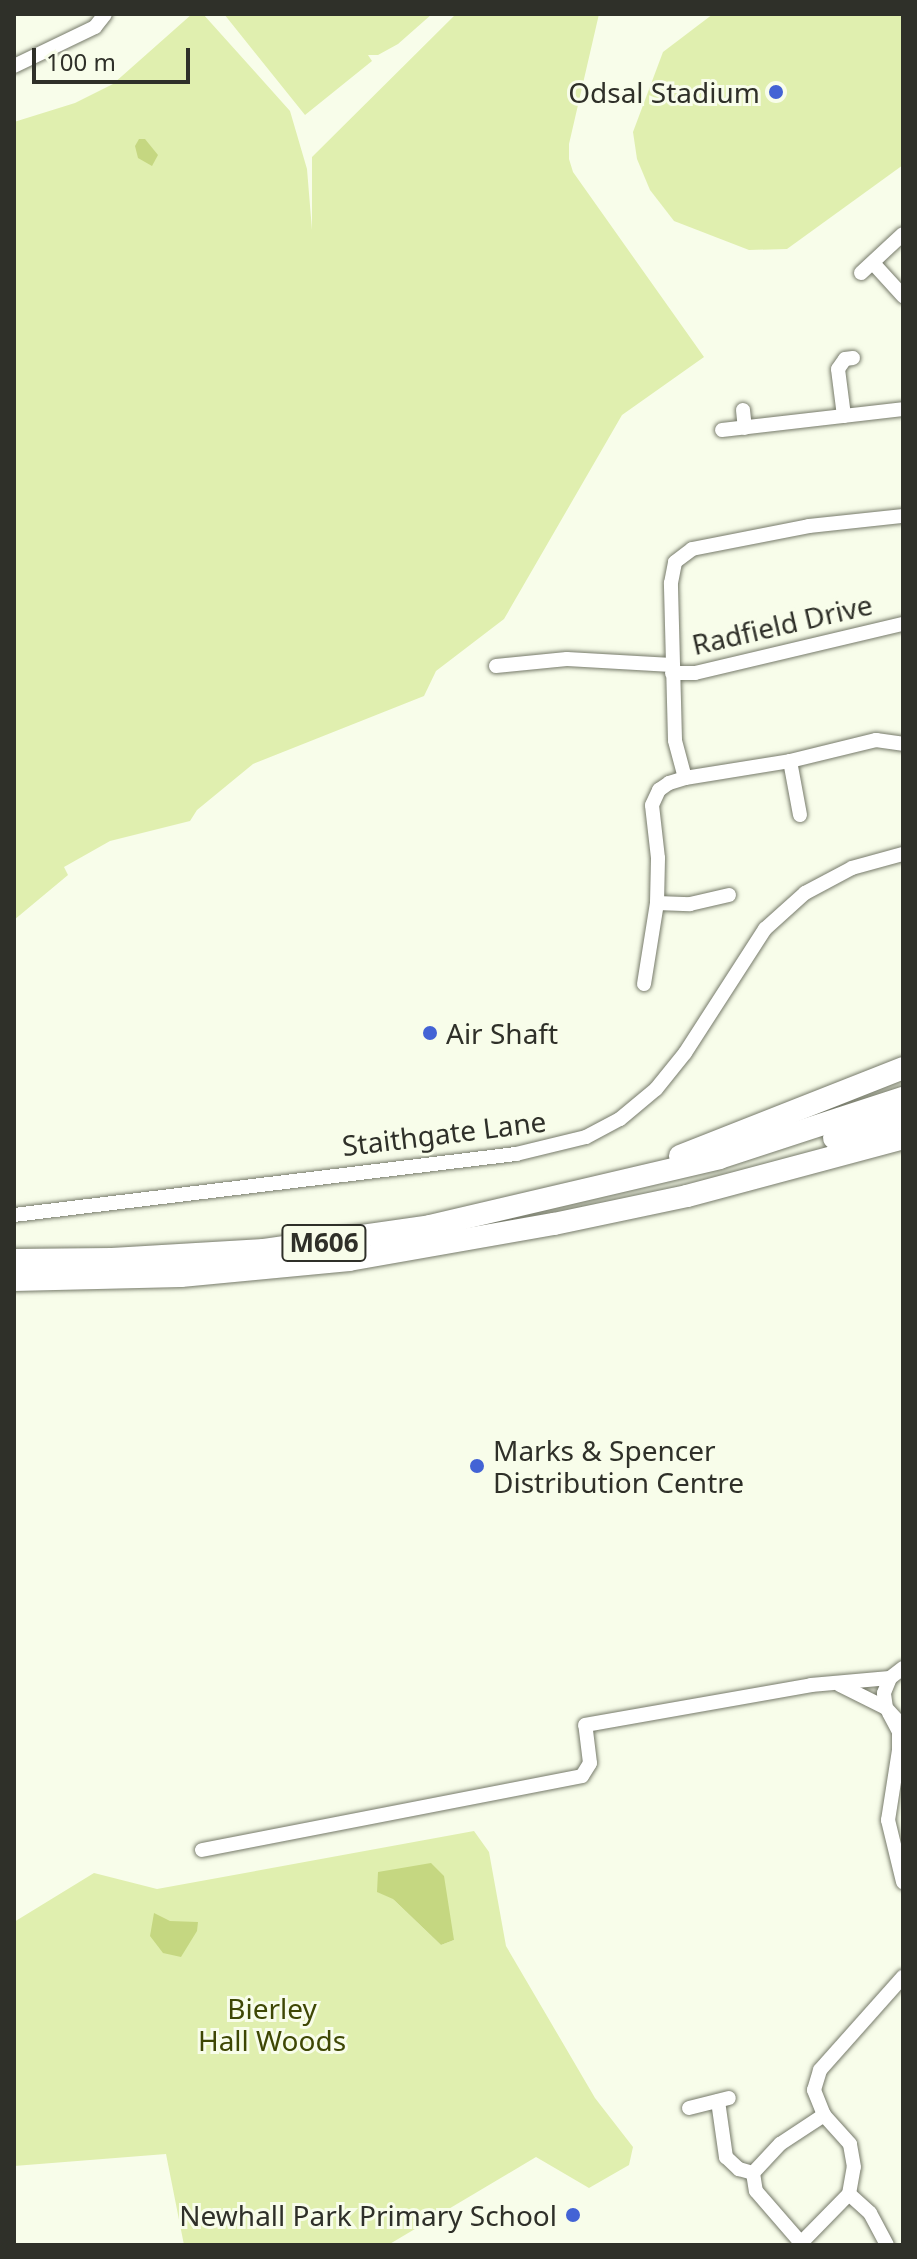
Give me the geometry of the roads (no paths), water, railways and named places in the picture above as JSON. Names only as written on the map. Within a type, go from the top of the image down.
[{"type":"highway","name":"M606","points":[[627,1178],[903,1068]]},
{"type":"highway","name":"M606","points":[[14,1260],[184,1257],[349,1239],[540,1202],[627,1178],[719,1158],[903,1098]]},
{"type":"highway","name":"M606","points":[[554,1224],[903,1116]]},
{"type":"highway","name":"M606","points":[[14,1280],[167,1277],[349,1260],[554,1224],[687,1196],[903,1138]]},
{"type":"street","points":[[14,66],[95,27],[105,14]]},
{"type":"street","points":[[903,234],[867,268],[903,296]]},
{"type":"street","points":[[844,416],[838,369],[845,359],[853,358]]},
{"type":"street","points":[[722,430],[903,409]]},
{"type":"street","points":[[743,410],[745,428]]},
{"type":"street","points":[[685,778],[675,740],[672,669],[672,574],[682,554],[809,526],[903,516]]},
{"type":"street","name":"Radfield Drive","points":[[496,666],[567,659],[592,662],[625,659],[695,673],[903,624]]},
{"type":"street","points":[[644,984],[657,903],[658,858],[652,805],[659,790],[685,778],[790,761],[876,740],[903,744]]},
{"type":"street","points":[[790,761],[800,815]]},
{"type":"street","name":"Staithgate Lane","points":[[14,1215],[379,1168],[516,1154],[586,1137],[620,1119],[656,1089],[685,1053],[765,929],[805,893],[852,868],[903,854]]},
{"type":"street","points":[[657,903],[690,904],[729,895]]},
{"type":"street","points":[[903,1668],[890,1678],[884,1693],[888,1711],[899,1732],[899,1750],[889,1805],[894,1853],[903,1882]]},
{"type":"street","points":[[202,1850],[582,1776],[590,1763],[585,1725],[832,1682],[890,1678]]},
{"type":"street","points":[[832,1682],[888,1711],[903,1723]]},
{"type":"street","points":[[889,1805],[903,1764]]},
{"type":"street","points":[[753,2173],[756,2191],[801,2243],[849,2194],[854,2167],[850,2144],[824,2115],[814,2090],[820,2070],[903,1977]]},
{"type":"street","points":[[689,2108],[724,2100],[726,2157],[739,2169],[753,2173]]},
{"type":"street","points":[[753,2173],[780,2144],[824,2115]]},
{"type":"street","points":[[849,2194],[870,2213],[887,2245]]},
{"type":"place","name":"Odsal Stadium","points":[[776,92]]},
{"type":"place","name":"Air Shaft","points":[[430,1033]]},
{"type":"place","name":"Marks & Spencer Distribution Centre","points":[[477,1466]]},
{"type":"place","name":"Newhall Park Primary School","points":[[573,2215]]},
{"type":"park label","name":"Bierley Hall Woods","points":[[272,2024]]}]
